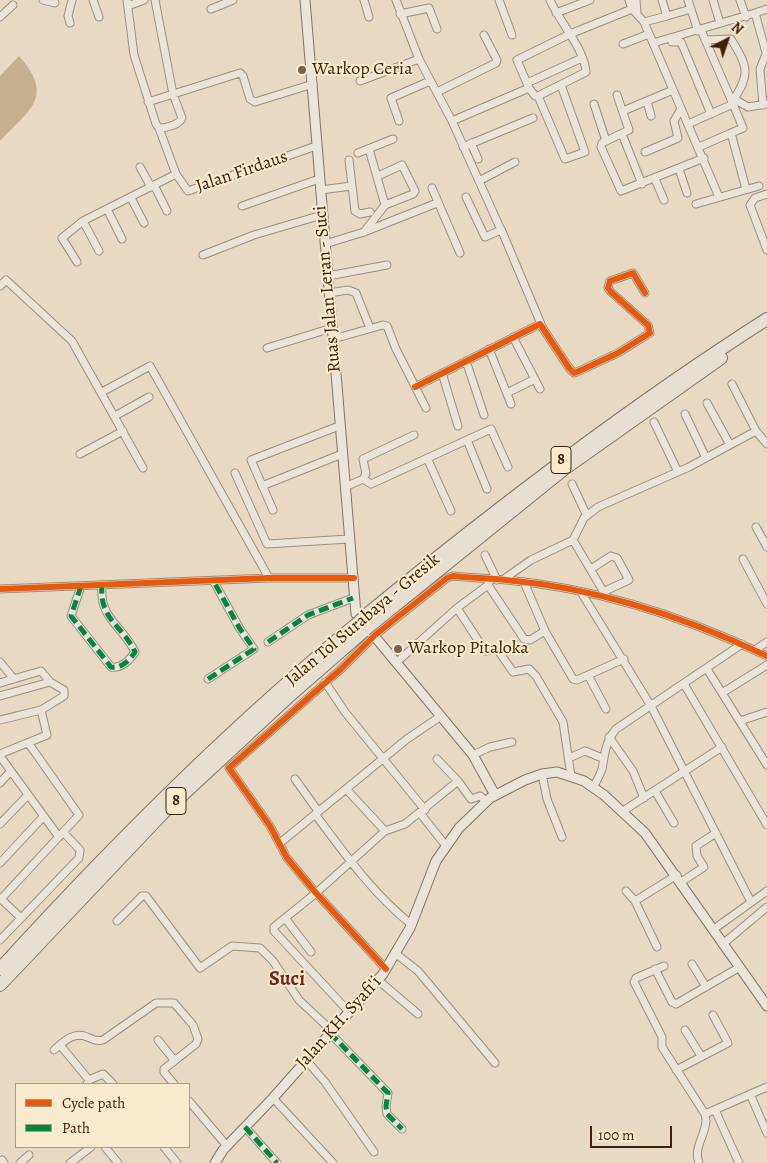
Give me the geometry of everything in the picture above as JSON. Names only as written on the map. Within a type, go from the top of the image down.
[{"type":"highway","name":"Jalan Tol Surabaya - Gresik","points":[[0,985],[164,812],[434,559],[556,464],[695,366],[767,319]]},
{"type":"highway","name":"Jalan Tol Surabaya - Gresik","points":[[0,968],[85,878],[186,776],[312,661],[365,624],[564,469],[767,327]]},
{"type":"main road","name":"Ruas Jalan Leran - Suci","points":[[305,0],[339,426],[354,578],[353,598],[365,624]]},
{"type":"main road","points":[[365,624],[473,754],[495,795]]},
{"type":"main road","name":"Jalan KH. Syafi'i","points":[[215,1163],[227,1146],[274,1098],[378,980],[412,925],[436,861],[459,828],[486,801],[495,795],[542,774],[557,772],[571,776],[593,788],[645,833],[767,1006]]},
{"type":"street","points":[[43,0],[55,3]]},
{"type":"street","points":[[70,23],[68,16],[72,0]]},
{"type":"street","points":[[93,0],[99,17]]},
{"type":"street","points":[[77,262],[62,239],[83,221],[176,174],[148,102],[134,55],[128,3],[144,0]]},
{"type":"street","points":[[155,0],[173,94],[181,121],[159,128]]},
{"type":"street","points":[[211,9],[233,0]]},
{"type":"street","points":[[364,0],[370,17]]},
{"type":"street","points":[[396,0],[400,14],[430,81],[452,122],[478,159]]},
{"type":"street","points":[[498,0],[512,35]]},
{"type":"street","points":[[538,96],[586,72],[582,58],[570,34],[550,0]]},
{"type":"street","points":[[556,13],[590,0]]},
{"type":"street","points":[[629,0],[634,11],[644,22],[704,158],[719,197]]},
{"type":"street","points":[[634,11],[636,0]]},
{"type":"street","points":[[662,0],[666,16]]},
{"type":"street","points":[[688,0],[699,30],[733,102],[743,128],[699,147]]},
{"type":"street","points":[[713,0],[720,23]]},
{"type":"street","points":[[740,0],[746,17]]},
{"type":"street","points":[[0,17],[12,5]]},
{"type":"street","points":[[400,14],[428,8],[437,28]]},
{"type":"street","points":[[644,22],[691,9]]},
{"type":"street","points":[[654,44],[767,9]]},
{"type":"street","points":[[561,85],[584,152],[565,159],[538,96],[535,96],[528,86],[517,60],[570,34],[634,11]]},
{"type":"street","points":[[733,102],[748,107],[765,104],[760,68],[767,55],[755,13]]},
{"type":"street","points":[[623,44],[649,34]]},
{"type":"street","points":[[437,92],[496,63],[497,60],[484,35]]},
{"type":"street","points":[[688,124],[733,102],[744,84],[746,73],[732,40],[728,37],[705,40]]},
{"type":"street","points":[[654,44],[680,41],[711,114]]},
{"type":"street","points":[[452,122],[582,58]]},
{"type":"street","points":[[360,82],[419,59]]},
{"type":"street","points":[[148,102],[240,73],[243,76],[250,99],[255,102],[313,84]]},
{"type":"street","points":[[399,121],[391,98],[430,81]]},
{"type":"street","points":[[623,111],[673,90]]},
{"type":"street","points":[[617,95],[629,130],[602,142],[601,146],[620,190],[679,170],[704,158]]},
{"type":"street","points":[[646,101],[652,116]]},
{"type":"street","points":[[594,104],[606,141]]},
{"type":"street","points":[[646,152],[678,138],[674,121],[681,109]]},
{"type":"street","points":[[467,145],[533,118]]},
{"type":"street","points":[[731,133],[746,189]]},
{"type":"street","points":[[622,134],[642,184]]},
{"type":"street","points":[[358,153],[393,139]]},
{"type":"street","points":[[467,145],[479,181],[541,324],[568,368],[574,373],[618,353],[650,333],[648,325],[608,288],[610,281],[633,273],[644,293]]},
{"type":"street","name":"Jalan Firdaus","points":[[176,174],[184,189],[192,191],[316,146]]},
{"type":"street","points":[[369,149],[385,205]]},
{"type":"street","points":[[349,160],[355,212],[372,215]]},
{"type":"street","points":[[479,181],[515,162]]},
{"type":"street","points":[[364,232],[372,215],[385,205],[415,192],[402,165],[378,176]]},
{"type":"street","points":[[140,167],[167,211]]},
{"type":"street","points":[[679,170],[687,193]]},
{"type":"street","points":[[242,206],[319,179]]},
{"type":"street","points":[[655,179],[664,200]]},
{"type":"street","points":[[320,190],[352,186]]},
{"type":"street","points":[[696,204],[759,186]]},
{"type":"street","points":[[432,188],[460,253]]},
{"type":"street","points":[[767,194],[755,198],[750,205],[767,250]]},
{"type":"street","points":[[466,197],[485,237],[501,229]]},
{"type":"street","points":[[131,198],[144,223]]},
{"type":"street","points":[[325,244],[364,232],[437,203]]},
{"type":"street","points":[[107,209],[122,239]]},
{"type":"street","points":[[203,255],[254,235],[322,215]]},
{"type":"street","points":[[372,215],[378,226]]},
{"type":"street","points":[[83,221],[100,251]]},
{"type":"street","points":[[328,276],[387,265]]},
{"type":"street","points":[[0,286],[6,280],[72,341],[143,468]]},
{"type":"street","points":[[329,294],[348,290],[356,293],[370,328]]},
{"type":"street","points":[[333,339],[383,324],[389,328],[396,349],[426,408]]},
{"type":"street","points":[[415,387],[541,324]]},
{"type":"street","points":[[267,348],[332,328]]},
{"type":"street","points":[[513,337],[540,389]]},
{"type":"street","points":[[489,349],[511,404]]},
{"type":"street","points":[[466,361],[484,415]]},
{"type":"street","points":[[102,392],[150,366],[269,578]]},
{"type":"street","points":[[442,374],[458,426]]},
{"type":"street","points":[[506,393],[534,379]]},
{"type":"street","points":[[732,384],[756,431],[767,444]]},
{"type":"street","points":[[115,416],[149,397]]},
{"type":"street","points":[[707,402],[730,445]]},
{"type":"street","points":[[685,414],[706,458]]},
{"type":"street","points":[[654,422],[678,472]]},
{"type":"street","points":[[273,510],[250,463],[252,459],[339,426]]},
{"type":"street","points":[[364,479],[371,484],[492,430],[508,467]]},
{"type":"street","points":[[80,454],[123,431]]},
{"type":"street","points":[[397,662],[457,608],[495,581],[531,560],[573,540],[586,516],[616,498],[678,472],[756,431]]},
{"type":"street","points":[[345,487],[364,479],[366,474],[363,460],[414,436]]},
{"type":"street","points":[[467,440],[488,489]]},
{"type":"street","points":[[262,486],[342,454]]},
{"type":"street","points":[[427,458],[451,511]]},
{"type":"street","points":[[235,473],[267,544],[349,539]]},
{"type":"street","points":[[572,484],[586,516]]},
{"type":"street","points":[[756,527],[767,547]]},
{"type":"street","points":[[573,540],[606,594]]},
{"type":"street","points":[[484,555],[524,639],[530,640],[545,631]]},
{"type":"street","points":[[591,569],[611,556],[617,558],[629,580],[606,594]]},
{"type":"street","points":[[743,559],[767,604]]},
{"type":"street","points":[[386,968],[316,893],[287,858],[270,826],[229,768],[325,682],[365,624],[450,576],[524,582],[581,592],[606,594],[669,614],[767,656]]},
{"type":"street","points":[[0,588],[214,582],[269,578],[354,578]]},
{"type":"street","points":[[208,679],[254,649],[240,629],[214,582]]},
{"type":"street","points":[[524,582],[545,631],[573,679],[577,680],[624,660]]},
{"type":"street","points":[[81,586],[71,616],[109,666],[114,668],[122,665],[135,652],[105,611],[101,598],[102,586]]},
{"type":"street","points":[[581,592],[651,706],[751,902]]},
{"type":"street","points":[[268,642],[308,614],[353,598]]},
{"type":"street","points":[[457,608],[486,651],[497,649],[513,672],[529,669],[536,676],[563,722],[571,776]]},
{"type":"street","points":[[755,650],[767,642]]},
{"type":"street","points":[[593,788],[602,770],[602,758],[609,737],[616,729],[742,644]]},
{"type":"street","points":[[0,662],[14,679]]},
{"type":"street","points":[[722,693],[767,665]]},
{"type":"street","points":[[707,669],[767,765]]},
{"type":"street","points":[[0,683],[41,671],[50,682],[64,690],[65,695],[41,710],[0,720]]},
{"type":"street","points":[[588,675],[606,709]]},
{"type":"street","points":[[0,696],[50,682]]},
{"type":"street","points":[[325,682],[345,712],[384,758],[446,846]]},
{"type":"street","points":[[684,684],[767,825]]},
{"type":"street","points":[[0,939],[79,858],[80,850],[43,817],[0,755],[29,744],[48,734],[41,710]]},
{"type":"street","points":[[740,721],[767,712]]},
{"type":"street","points":[[280,843],[384,758],[441,716]]},
{"type":"street","points":[[609,737],[633,771],[644,798]]},
{"type":"street","points":[[473,754],[490,747],[512,742]]},
{"type":"street","points":[[21,918],[0,899],[78,817],[78,812],[29,744]]},
{"type":"street","points":[[623,812],[722,747]]},
{"type":"street","points":[[569,758],[588,751],[602,758]]},
{"type":"street","points":[[437,759],[458,781],[471,799],[480,796],[486,801]]},
{"type":"street","points":[[0,783],[10,772]]},
{"type":"street","points":[[542,774],[547,799],[562,837]]},
{"type":"street","points":[[295,779],[350,862],[392,910],[412,925]]},
{"type":"street","points":[[349,1012],[274,931],[274,927],[316,893],[386,831],[404,824],[423,812],[458,781]]},
{"type":"street","points":[[346,790],[386,831]]},
{"type":"street","points":[[655,791],[674,823]]},
{"type":"street","points":[[0,824],[27,796]]},
{"type":"street","points":[[0,863],[43,817]]},
{"type":"street","points":[[635,901],[704,867],[697,856],[696,846],[716,834]]},
{"type":"street","points":[[626,891],[635,901],[657,947]]},
{"type":"street","points":[[714,929],[767,891]]},
{"type":"street","points":[[117,921],[142,896],[146,896],[200,968],[232,946],[260,948],[273,961],[299,1000],[388,1093],[386,1106],[388,1114],[402,1129]]},
{"type":"street","points":[[724,943],[767,907]]},
{"type":"street","points":[[285,918],[311,952]]},
{"type":"street","points":[[395,953],[419,972],[495,1062]]},
{"type":"street","points":[[692,964],[706,987]]},
{"type":"street","points":[[664,966],[636,978],[634,982],[662,1037],[662,1047],[705,1114],[706,1122],[696,1155],[699,1163]]},
{"type":"street","points":[[655,969],[673,1004],[740,967]]},
{"type":"street","points":[[378,980],[418,1014]]},
{"type":"street","points":[[54,1050],[74,1036],[82,1035],[95,1041],[103,1040],[150,1007],[166,1002],[177,1005],[193,1025],[198,1039],[196,1044],[174,1060],[164,1071],[173,1083]]},
{"type":"street","points":[[676,1070],[729,1042],[712,1016]]},
{"type":"street","points":[[685,1030],[701,1056]]},
{"type":"street","points":[[158,1040],[174,1060]]},
{"type":"street","points":[[60,1045],[88,1082],[102,1074],[112,1083]]},
{"type":"street","points":[[306,1060],[325,1082],[374,1152]]},
{"type":"street","points":[[705,1114],[767,1087]]},
{"type":"street","points":[[750,1094],[767,1133]]},
{"type":"street","points":[[274,1098],[333,1163]]},
{"type":"street","points":[[190,1102],[227,1146]]},
{"type":"street","points":[[715,1110],[738,1163]]},
{"type":"street","points":[[245,1126],[276,1163]]},
{"type":"street","points":[[70,1163],[90,1148]]},
{"type":"street","points":[[106,1148],[118,1163]]},
{"type":"street","points":[[165,1148],[177,1163]]},
{"type":"street","points":[[20,1163],[29,1155]]},
{"type":"shaded area","points":[[19,56],[30,70],[37,92],[29,111],[0,141],[0,76]]},
{"type":"marked path","points":[[208,679],[254,649],[240,629],[214,582]]},
{"type":"marked path","points":[[81,586],[71,616],[111,667],[118,667],[128,661],[135,652],[108,615],[104,607],[102,586]]},
{"type":"marked path","points":[[268,642],[308,615],[353,598]]},
{"type":"marked path","points":[[330,1033],[388,1093],[387,1114],[402,1129]]},
{"type":"marked path","points":[[245,1127],[277,1163]]},
{"type":"cycle path","points":[[415,387],[540,324],[569,368],[574,373],[577,372],[618,353],[650,333],[648,325],[611,292],[608,288],[610,281],[633,273],[645,293]]},
{"type":"cycle path","points":[[386,969],[316,893],[287,858],[270,826],[229,768],[341,669],[375,635],[447,578],[453,576],[540,584],[607,597],[672,617],[767,656]]},
{"type":"cycle path","points":[[0,589],[269,578],[354,578]]},
{"type":"place","name":"Warkop Ceria","points":[[302,70]]},
{"type":"place","name":"Warkop Pitaloka","points":[[398,649]]},
{"type":"district","name":"Suci","points":[[287,980]]}]
